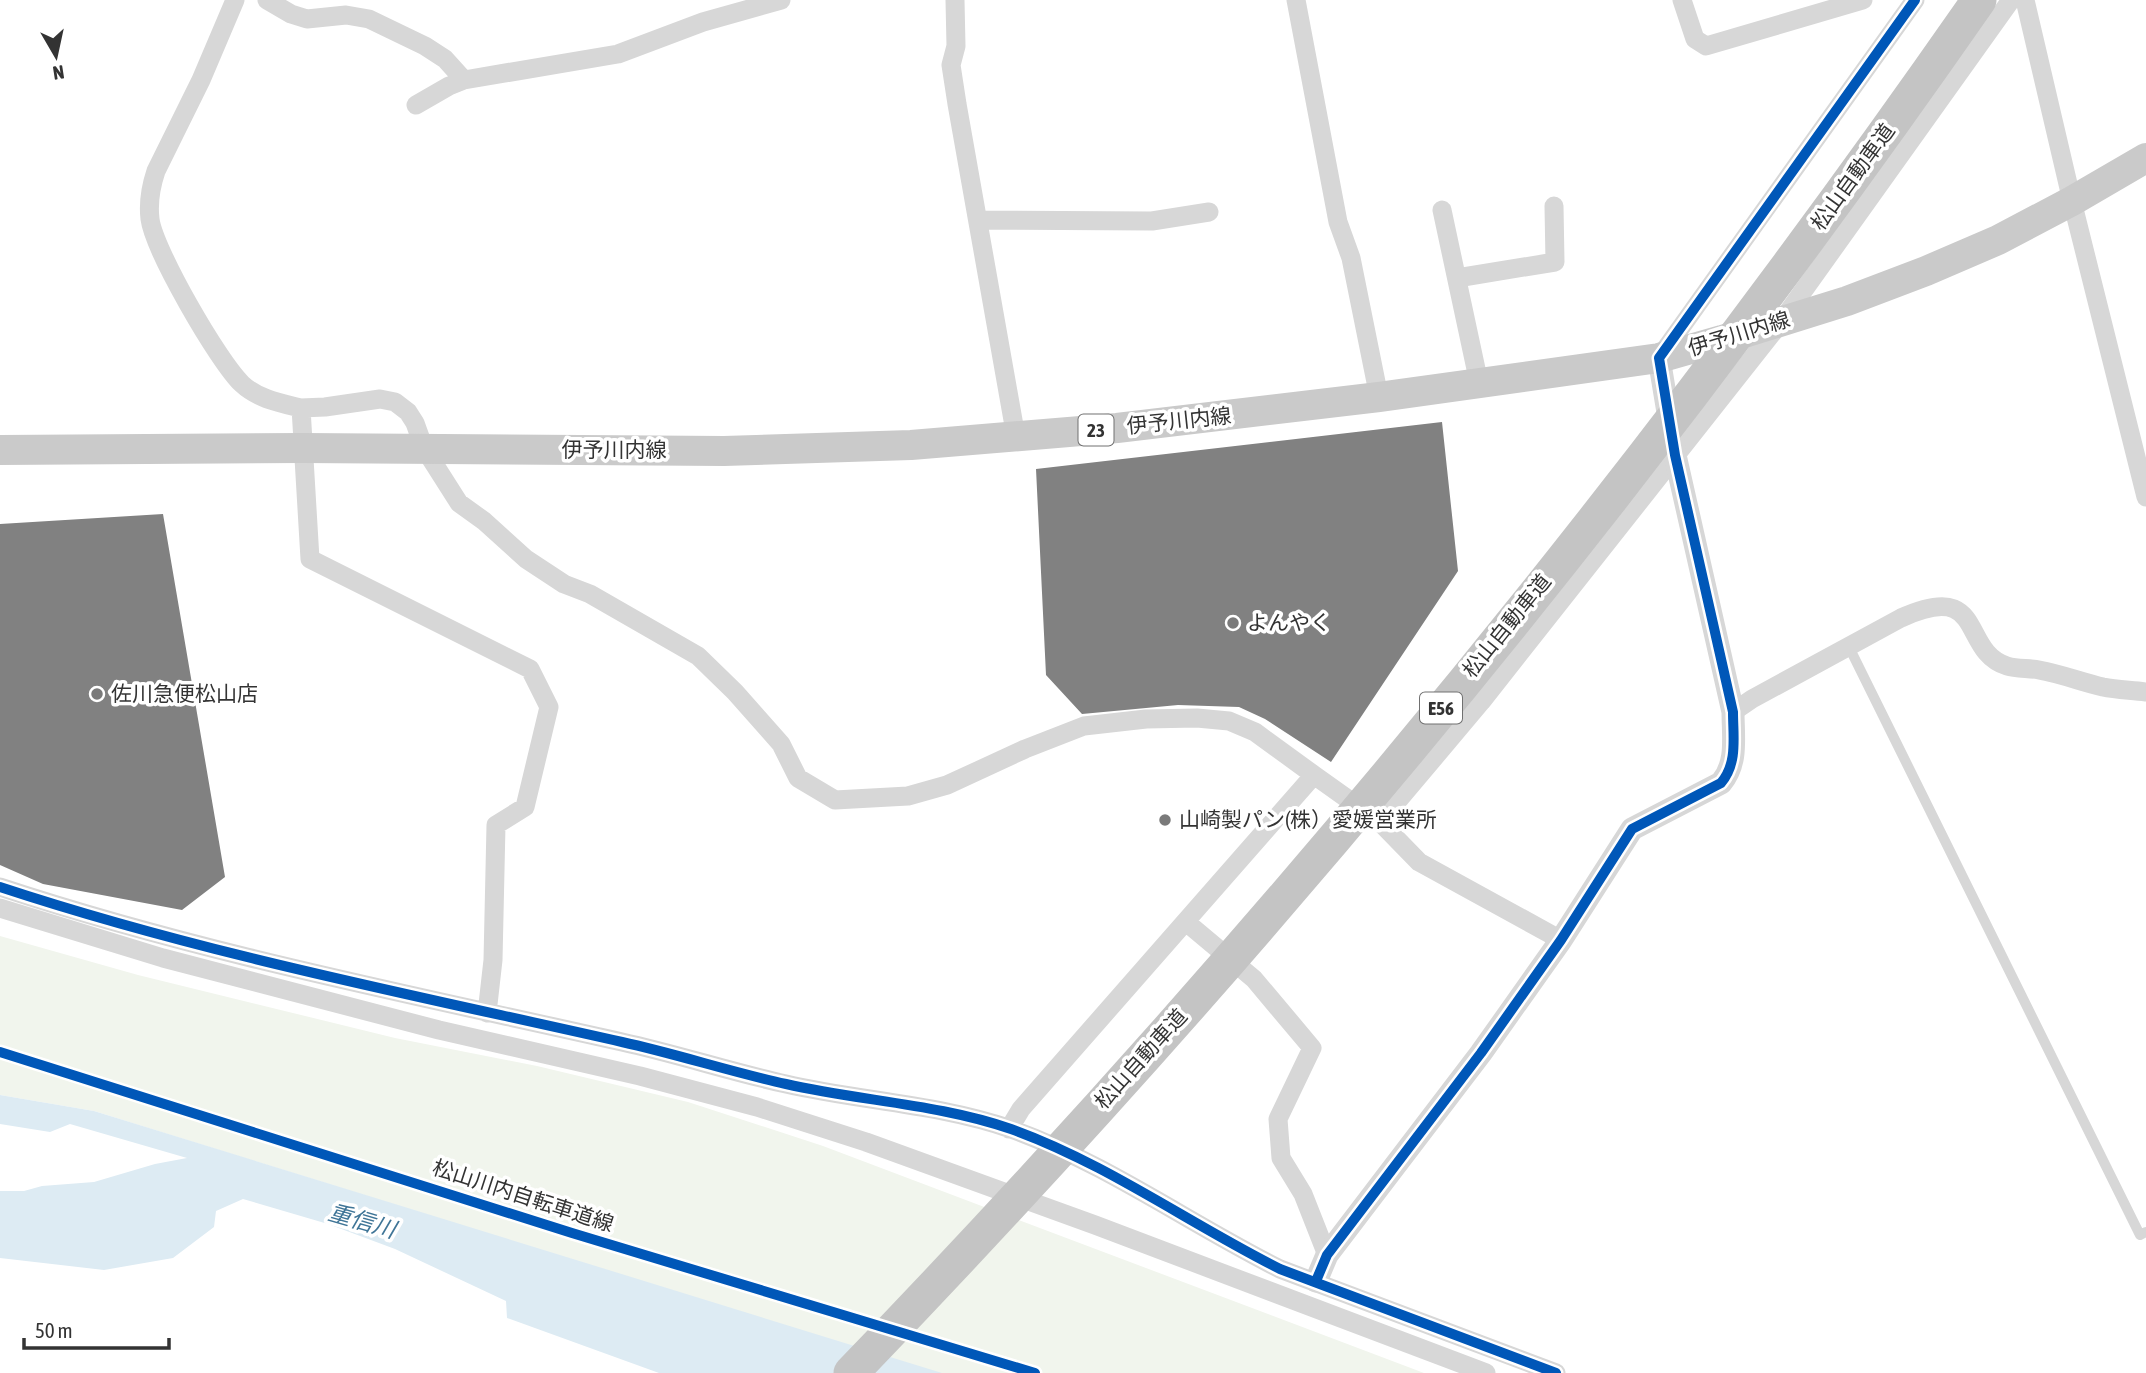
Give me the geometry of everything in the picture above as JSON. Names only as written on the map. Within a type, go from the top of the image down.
[{"type":"highway","name":"松山自動車道","points":[[851,1373],[1154,1047],[1387,775],[1612,497],[1717,360],[1816,229],[1979,0]]},
{"type":"main road","name":"伊予川内線","points":[[0,450],[424,448],[724,451],[911,445],[1117,428],[1379,397],[1658,358],[1781,322],[1847,301],[1998,240],[2146,158]]},
{"type":"street","points":[[235,0],[201,80],[156,171],[151,185],[150,221],[200,325],[241,383],[254,393],[301,408],[380,399],[395,402],[408,412],[415,423],[424,448],[459,503],[484,521],[526,559],[564,584],[590,594],[698,656],[735,692],[781,744],[798,778],[835,800],[908,796],[947,785],[1025,749],[1084,726],[1146,719],[1197,718],[1228,721],[1255,732],[1380,822],[1419,862],[1561,940]]},
{"type":"street","points":[[267,0],[291,14],[307,19],[346,15],[369,19],[425,46],[445,60],[464,80]]},
{"type":"street","points":[[416,105],[464,80],[618,54],[703,22],[780,0]]},
{"type":"street","points":[[955,0],[956,46],[951,65],[1016,437]]},
{"type":"street","points":[[1296,0],[1338,222],[1350,258],[1379,397]]},
{"type":"street","points":[[1682,0],[1695,39],[1706,46],[1863,0]]},
{"type":"street","points":[[1316,1281],[1327,1255],[1481,1053],[1561,940],[1632,829],[1721,783],[1730,772],[1734,752],[1733,712],[1675,455],[1658,358],[1916,0]]},
{"type":"street","points":[[1380,822],[1481,702],[1781,322],[2011,0]]},
{"type":"street","points":[[2025,0],[2146,497]]},
{"type":"street","points":[[1457,278],[1555,262],[1554,206]]},
{"type":"street","points":[[1442,210],[1479,383]]},
{"type":"street","points":[[978,220],[1152,221],[1209,212]]},
{"type":"street","points":[[301,408],[310,559],[530,669],[549,707],[525,807],[496,825],[493,960],[487,1013]]},
{"type":"street","points":[[1733,712],[1752,699],[1924,607],[1956,610],[1970,621],[1991,658],[2007,666],[2040,670],[2107,688],[2146,692]]},
{"type":"street","points":[[1009,1129],[1021,1109],[1314,775]]},
{"type":"street","points":[[0,887],[62,907],[298,970],[624,1042],[784,1084],[949,1113],[1009,1129],[1087,1161],[1280,1269],[1556,1373]]},
{"type":"street","points":[[0,908],[176,962],[439,1030],[640,1076],[757,1107],[866,1142],[1069,1216],[1486,1373]]},
{"type":"street","points":[[1186,922],[1254,979],[1312,1048],[1278,1119],[1281,1158],[1303,1194],[1327,1255]]},
{"type":"lane","points":[[1849,647],[2140,1235],[2146,1232]]},
{"type":"shaded area","points":[[0,936],[138,975],[395,1038],[537,1066],[688,1102],[823,1146],[1424,1373],[935,1373],[94,1111],[0,1095]]},
{"type":"water","name":"重信川","points":[[0,1095],[94,1111],[942,1373],[659,1373],[507,1318],[506,1301],[395,1249],[328,1224],[243,1199],[216,1211],[214,1227],[173,1258],[104,1270],[0,1258],[0,1191],[24,1191],[42,1186],[94,1182],[155,1164],[187,1158],[70,1124],[50,1132],[0,1124]]},
{"type":"building","name":"よんやく","points":[[1442,422],[1458,571],[1331,762],[1265,719],[1239,707],[1178,705],[1082,714],[1046,675],[1036,469]]},
{"type":"building","name":"佐川急便松山店","points":[[163,514],[225,877],[182,910],[43,884],[0,865],[0,524]]},
{"type":"cycle path","points":[[1316,1281],[1327,1255],[1481,1053],[1561,940],[1632,829],[1721,783],[1730,767],[1733,712],[1675,455],[1659,358],[1915,0]]},
{"type":"cycle path","points":[[0,887],[154,933],[309,972],[643,1047],[786,1084],[928,1108],[1011,1129],[1114,1176],[1280,1269],[1556,1373]]},
{"type":"cycle path","name":"松山川内自転車道線","points":[[0,1052],[572,1233],[1035,1373]]},
{"type":"place","name":"よんやく","points":[[1233,623]]},
{"type":"place","name":"佐川急便松山店","points":[[97,694]]},
{"type":"place","name":"山崎製パン(株）愛媛営業所","points":[[1165,820]]}]
